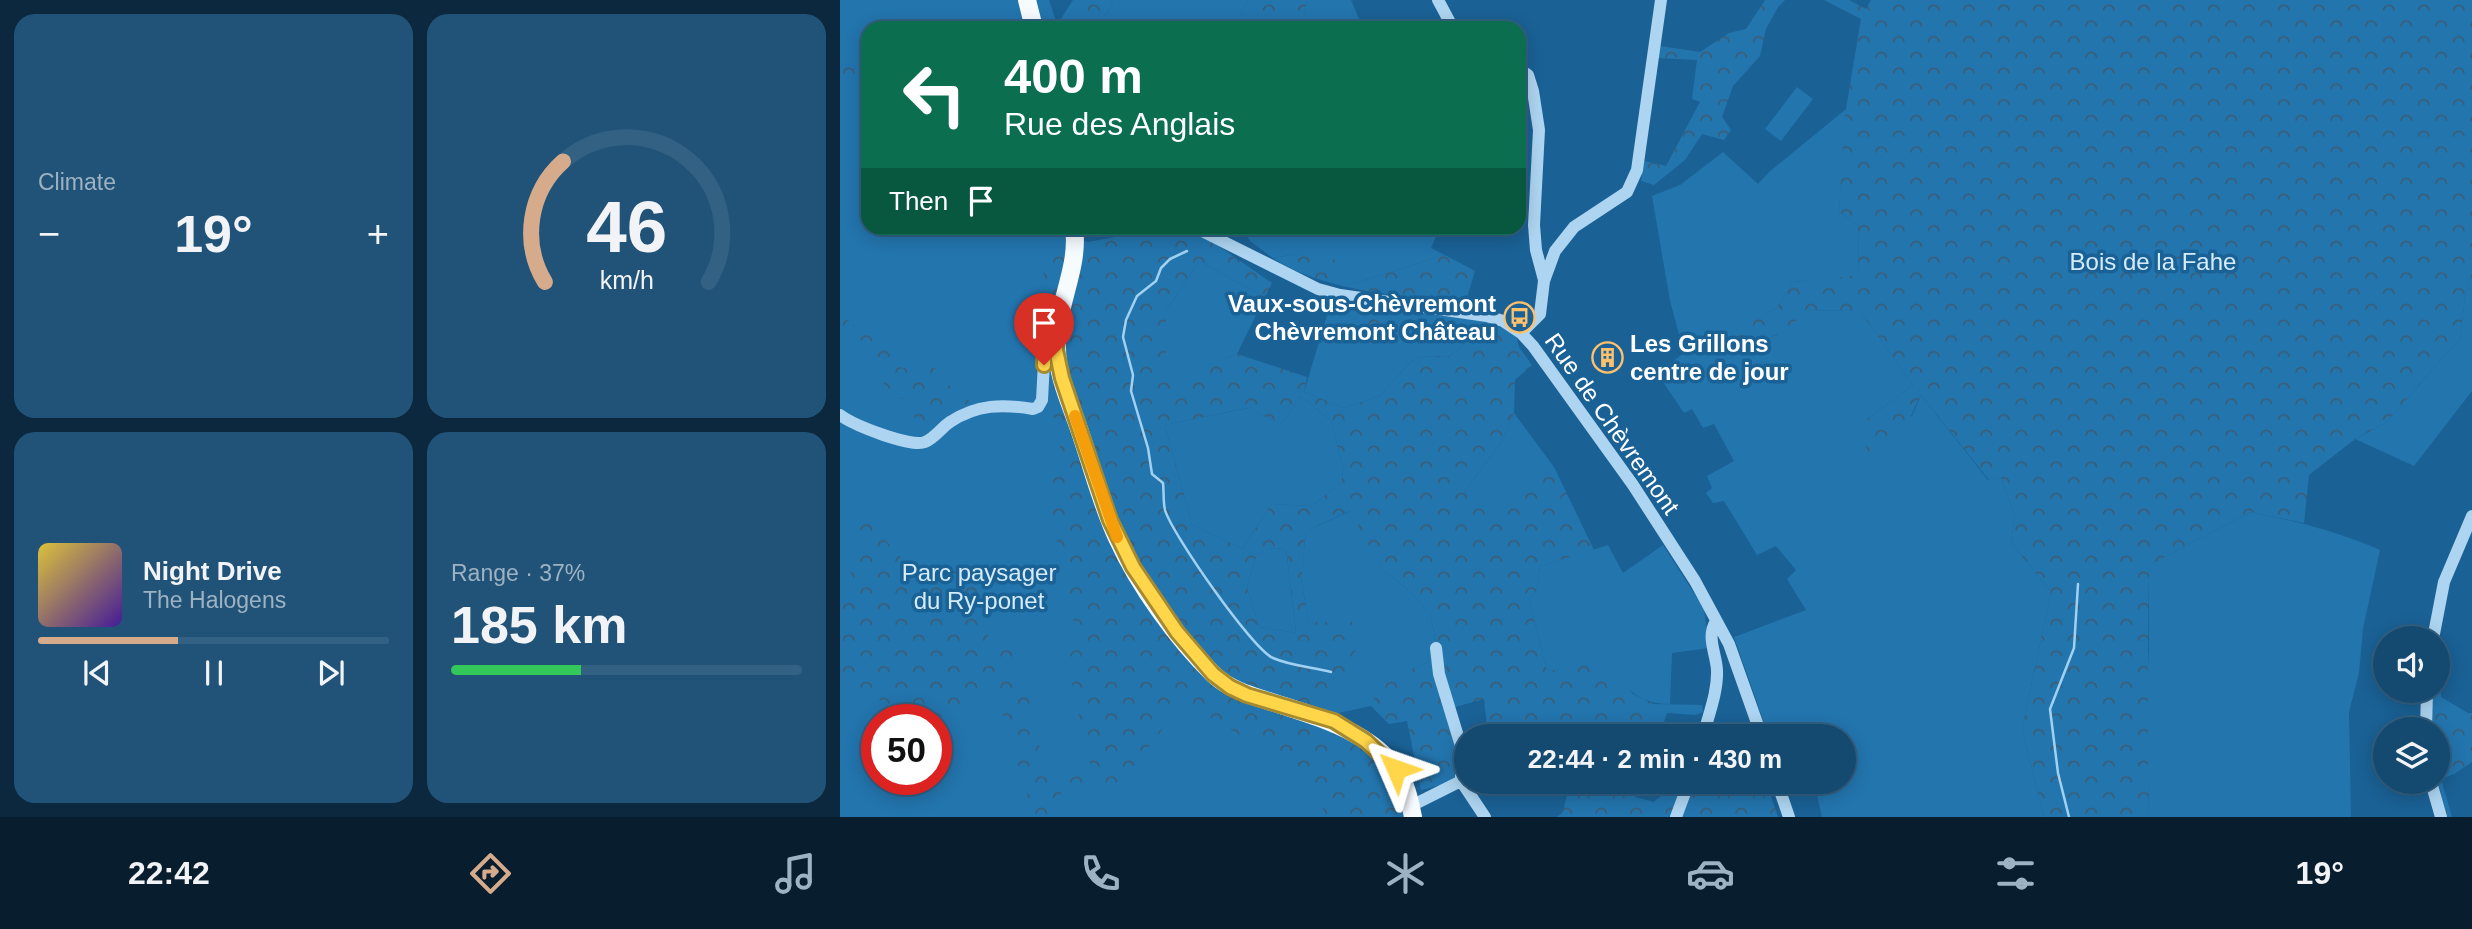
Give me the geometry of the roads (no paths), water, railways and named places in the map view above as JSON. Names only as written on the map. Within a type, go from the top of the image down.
[{"type":"main road","points":[[1027,0],[1032,21]]},
{"type":"main road","points":[[1074,235],[1071,269],[1057,328],[1056,350],[1062,378],[1114,531],[1147,590],[1177,632],[1213,674],[1230,687],[1247,695],[1334,721],[1366,741],[1396,769],[1405,785],[1412,811]]},
{"type":"street","points":[[1438,0],[1449,21]]},
{"type":"street","points":[[1521,333],[1540,314],[1544,281],[1555,251],[1574,227],[1627,192],[1637,170],[1661,0]]},
{"type":"street","points":[[1526,74],[1531,83],[1539,131],[1534,225],[1536,250],[1544,281]]},
{"type":"street","name":"Rue de Chèvremont","points":[[1210,235],[1318,289],[1340,295],[1487,316],[1503,321],[1521,333],[1544,358],[1633,485],[1695,581],[1729,644],[1757,724]]},
{"type":"street","points":[[840,415],[852,424],[916,445],[927,442],[950,422],[991,405],[1033,410],[1042,400],[1045,343],[1057,328]]},
{"type":"street","points":[[2435,626],[2444,582],[2472,516]]},
{"type":"street","points":[[1706,724],[1716,684],[1717,671],[1711,636],[1716,621]]},
{"type":"street","points":[[1436,648],[1439,674],[1455,724]]},
{"type":"street","points":[[1412,811],[1454,784]]},
{"type":"street","points":[[1470,794],[1485,817]]},
{"type":"street","points":[[1676,817],[1685,794]]},
{"type":"street","points":[[1781,794],[1789,817]]},
{"type":"street","points":[[2434,794],[2441,817]]},
{"type":"waterway","points":[[1187,251],[1170,259],[1161,268],[1156,281],[1137,296],[1126,320],[1123,337],[1133,375],[1131,391],[1148,448],[1152,474],[1163,483],[1165,510],[1182,542],[1249,635],[1273,658],[1331,672]]},
{"type":"waterway","points":[[2069,817],[2058,773],[2050,709],[2074,648],[2078,584]]},
{"type":"place","name":"Vaux-sous-Chèvremont Chèvremont Château","points":[[1519,318]]},
{"type":"place","name":"Les Grillons centre de jour","points":[[1607,358]]},
{"type":"park label","name":"Bois de la Fahe","points":[[2153,262]]},
{"type":"park label","name":"Parc paysager du Ry-ponet","points":[[979,587]]}]
